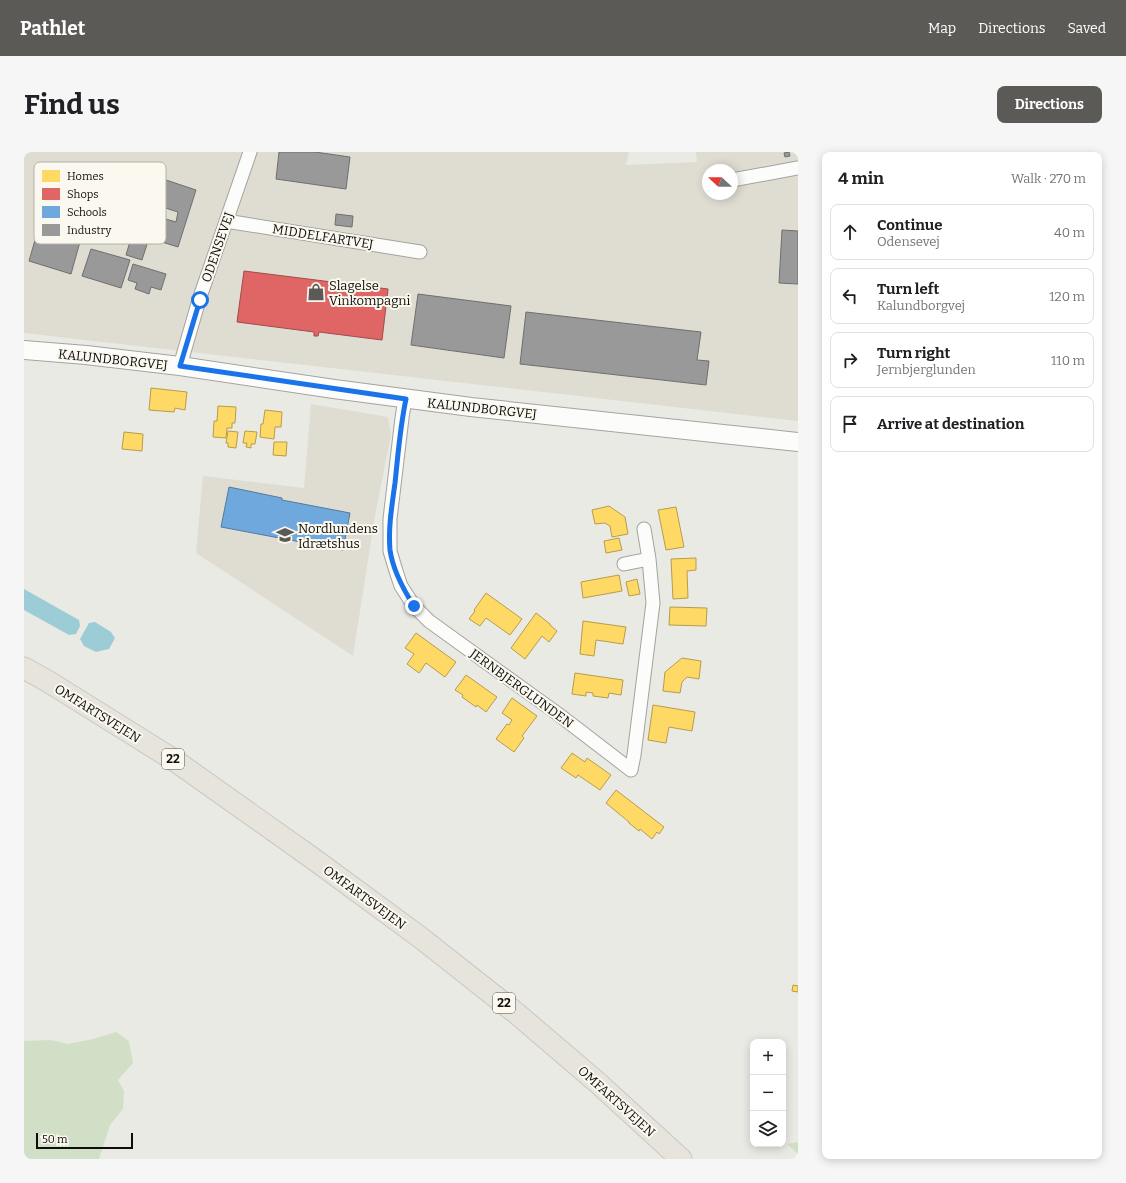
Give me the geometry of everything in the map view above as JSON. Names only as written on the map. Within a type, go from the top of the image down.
[{"type":"main road","name":"OMFARTSVEJEN","points":[[24,668],[174,760],[315,860],[421,938],[522,1018],[598,1083],[681,1159]]},
{"type":"street","name":"ODENSEVEJ","points":[[180,366],[200,300],[250,152]]},
{"type":"street","points":[[738,179],[798,168]]},
{"type":"street","name":"MIDDELFARTVEJ","points":[[226,221],[420,252]]},
{"type":"street","name":"KALUNDBORGVEJ","points":[[24,350],[180,366],[471,407],[798,442]]},
{"type":"street","name":"JERNBJERGLUNDEN","points":[[406,399],[402,418],[390,519],[390,550],[401,586],[414,606],[429,621],[558,714],[631,770],[653,603],[650,559],[644,529]]},
{"type":"street","points":[[624,564],[650,559]]},
{"type":"shaded area","points":[[24,152],[629,152],[626,165],[697,162],[696,152],[798,152],[798,421],[24,333]]},
{"type":"shaded area","name":"Nordlundens Idrætshus","points":[[311,404],[388,417],[391,435],[375,516],[353,656],[196,553],[203,476],[304,488]]},
{"type":"green space","points":[[116,1032],[129,1041],[133,1063],[118,1080],[124,1091],[123,1109],[110,1125],[99,1159],[24,1159],[24,1041],[51,1040],[68,1044],[93,1039]]},
{"type":"green space","points":[[798,1142],[798,1154],[787,1144]]},
{"type":"water","points":[[24,589],[79,620],[80,626],[76,634],[69,635],[24,610]]},
{"type":"water","points":[[95,622],[111,632],[115,638],[109,649],[96,652],[84,646],[80,639],[89,623]]},
{"type":"building: Homes","points":[[151,388],[187,392],[185,410],[175,408],[174,412],[149,410]]},
{"type":"building: Homes","points":[[218,406],[236,407],[235,423],[232,423],[232,428],[227,428],[226,438],[213,437],[214,421],[217,421]]},
{"type":"building: Homes","points":[[265,410],[282,412],[281,427],[275,427],[274,439],[260,437],[261,424],[263,424]]},
{"type":"building: Homes","points":[[228,431],[238,432],[236,448],[228,447],[228,443],[226,443]]},
{"type":"building: Homes","points":[[245,431],[257,432],[255,444],[251,444],[251,448],[246,447],[247,443],[243,443]]},
{"type":"building: Homes","points":[[124,432],[143,434],[142,451],[122,449]]},
{"type":"building: Homes","points":[[274,442],[287,442],[286,456],[273,455]]},
{"type":"building: Homes","points":[[609,506],[625,517],[628,534],[612,537],[610,526],[605,523],[595,524],[592,510]]},
{"type":"building: Homes","points":[[676,507],[684,547],[666,550],[658,510]]},
{"type":"building: Homes","points":[[619,538],[622,550],[606,553],[604,541]]},
{"type":"building: Homes","points":[[696,558],[696,570],[687,571],[688,598],[673,599],[671,559]]},
{"type":"building: Homes","points":[[619,575],[622,591],[583,598],[581,582]]},
{"type":"building: Homes","points":[[637,579],[640,594],[629,596],[626,582]]},
{"type":"building: Homes","points":[[486,593],[522,619],[510,635],[486,618],[480,626],[469,619]]},
{"type":"building: Homes","points":[[670,607],[707,608],[706,626],[669,625]]},
{"type":"building: Homes","points":[[536,613],[557,631],[549,642],[542,636],[525,659],[511,648]]},
{"type":"building: Homes","points":[[583,621],[626,627],[623,644],[596,640],[594,656],[580,654]]},
{"type":"building: Homes","points":[[416,633],[456,662],[445,677],[426,663],[419,673],[407,664],[414,654],[405,648]]},
{"type":"building: Homes","points":[[682,658],[701,661],[699,679],[687,677],[682,682],[680,693],[663,691],[665,672]]},
{"type":"building: Homes","points":[[575,673],[623,680],[621,695],[609,693],[608,698],[593,696],[593,693],[586,692],[586,696],[572,694]]},
{"type":"building: Homes","points":[[466,675],[497,697],[486,712],[477,705],[476,707],[455,690]]},
{"type":"building: Homes","points":[[512,698],[537,716],[522,736],[524,738],[514,752],[496,739],[507,724],[509,725],[512,720],[502,713]]},
{"type":"building: Homes","points":[[653,705],[695,712],[692,731],[669,727],[666,743],[648,740]]},
{"type":"building: Homes","points":[[572,753],[585,762],[587,758],[611,775],[600,790],[578,775],[576,778],[561,768]]},
{"type":"building: Homes","points":[[616,790],[664,827],[659,834],[657,832],[652,839],[640,829],[639,831],[606,803]]},
{"type":"building: Homes","points":[[793,985],[798,986],[798,992],[792,991]]},
{"type":"building: Shops","points":[[244,271],[388,289],[382,340],[319,332],[318,336],[314,336],[314,332],[237,322]]},
{"type":"building: Schools","points":[[229,487],[282,498],[282,500],[350,513],[343,550],[221,527]]},
{"type":"building: Industry","points":[[279,152],[315,152],[350,157],[346,189],[276,179]]},
{"type":"building: Industry","points":[[789,152],[790,156],[785,157],[784,153]]},
{"type":"building: Industry","points":[[166,180],[196,190],[178,247],[166,243],[166,219],[176,222],[178,212],[166,208]]},
{"type":"building: Industry","points":[[336,214],[353,216],[352,227],[335,225]]},
{"type":"building: Industry","points":[[782,230],[798,231],[798,284],[779,283]]},
{"type":"building: Industry","points":[[34,244],[79,244],[71,274],[29,261]]},
{"type":"building: Industry","points":[[129,244],[147,244],[142,260],[126,255]]},
{"type":"building: Industry","points":[[91,249],[130,260],[121,288],[82,276]]},
{"type":"building: Industry","points":[[133,264],[166,274],[161,290],[151,287],[149,294],[135,289],[137,283],[128,280]]},
{"type":"building: Industry","points":[[418,294],[511,306],[504,358],[411,345]]},
{"type":"building: Industry","points":[[526,312],[701,332],[697,360],[709,361],[706,385],[520,364]]},
{"type":"place","name":"Slagelse Vinkompagni","points":[[316,292]]},
{"type":"place","name":"Nordlundens Idrætshus","points":[[285,535]]},
{"type":"route","points":[[200,300],[180,366],[406,399],[402,418],[390,519],[390,550],[401,586],[414,606]]}]
